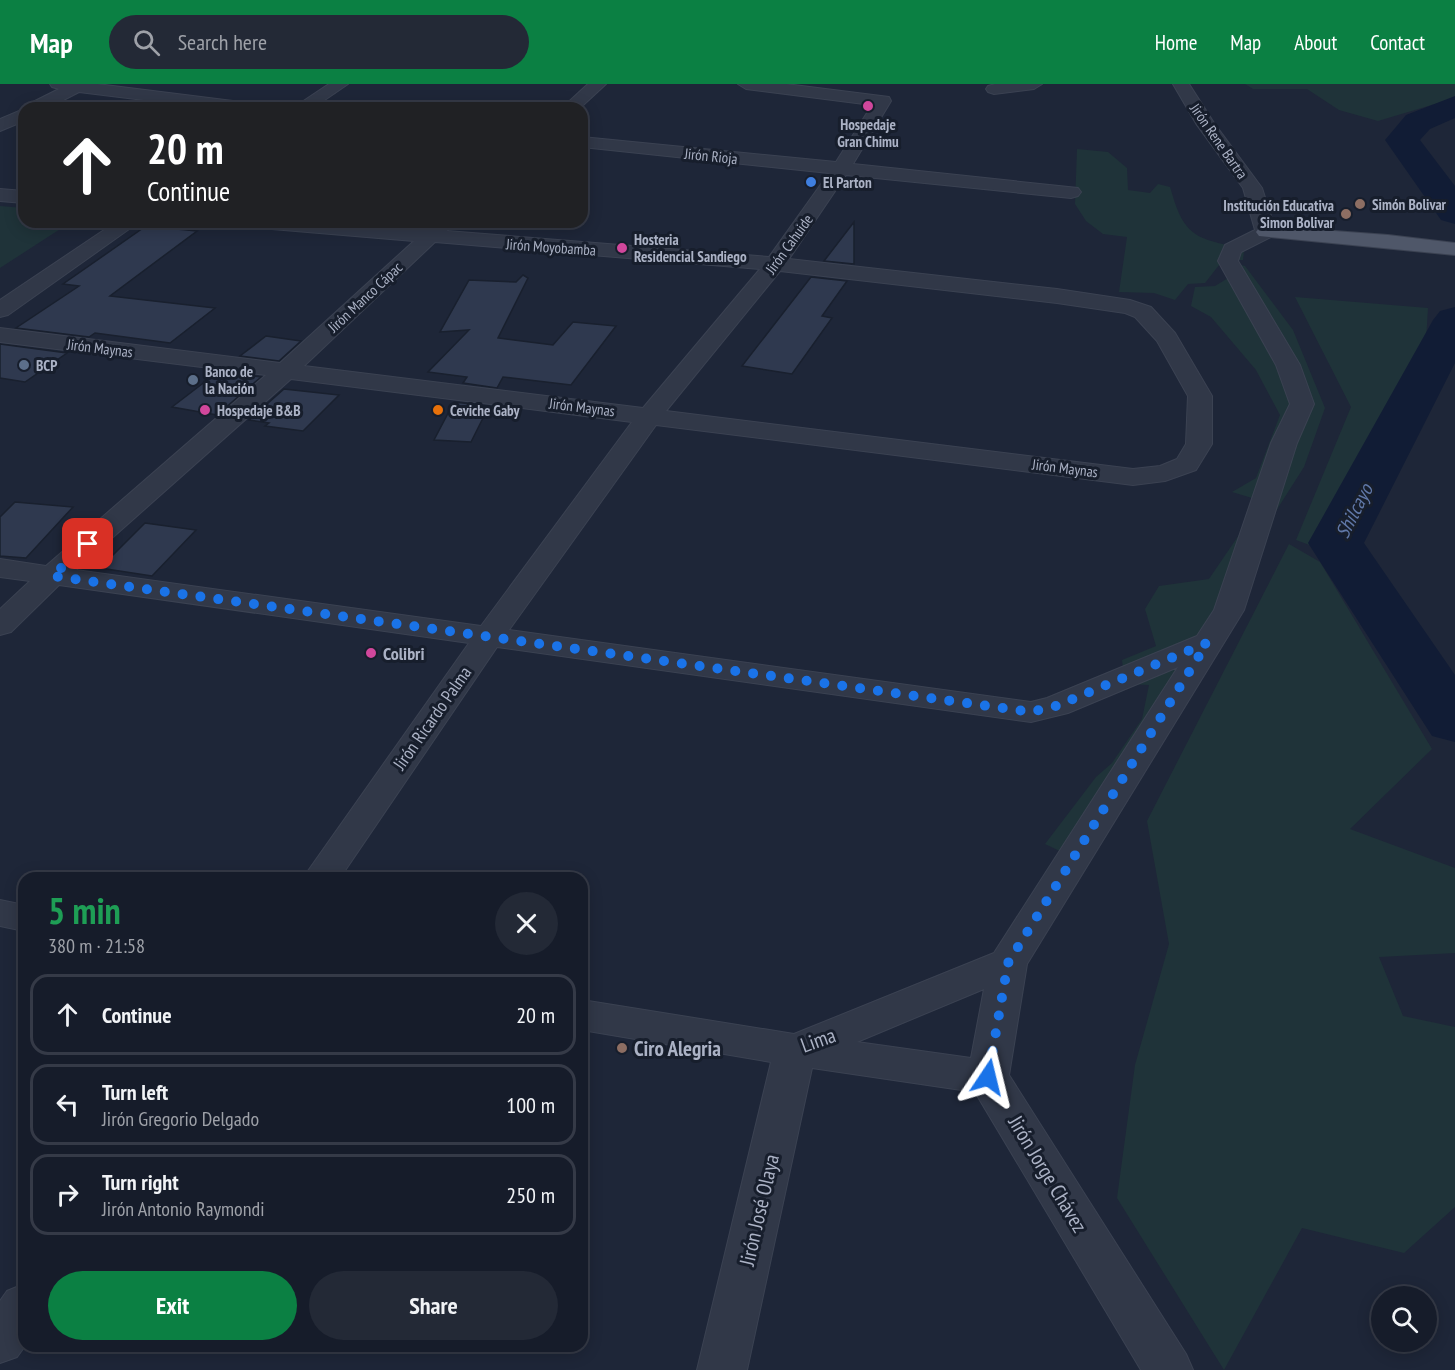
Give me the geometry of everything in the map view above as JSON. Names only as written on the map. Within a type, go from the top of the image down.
[{"type":"main road","points":[[1266,232],[1378,240],[1455,249]]},
{"type":"street","points":[[58,84],[205,102]]},
{"type":"street","points":[[311,102],[340,84]]},
{"type":"street","points":[[577,102],[598,84]]},
{"type":"street","points":[[746,84],[883,101]]},
{"type":"street","points":[[838,84],[883,101]]},
{"type":"street","points":[[994,89],[1035,84]]},
{"type":"street","name":"Jirón Rene Bartra","points":[[1181,84],[1206,125],[1252,188],[1266,232]]},
{"type":"street","points":[[46,102],[79,85]]},
{"type":"street","name":"Jirón Cahuide","points":[[650,415],[775,264],[841,169],[883,101]]},
{"type":"street","points":[[0,126],[18,117]]},
{"type":"street","name":"Jirón Rioja","points":[[588,143],[1071,192]]},
{"type":"street","points":[[0,195],[18,196]]},
{"type":"street","points":[[0,310],[120,228]]},
{"type":"street","name":"Jirón Moyobamba","points":[[323,228],[775,264],[1130,306],[1143,312],[1167,338],[1200,396],[1199,444],[1187,464],[1165,473]]},
{"type":"street","name":"Jirón Manco Cápac","points":[[0,626],[52,576],[285,371],[440,228]]},
{"type":"street","points":[[795,1050],[988,1077],[1008,963],[1229,610],[1284,443],[1302,404],[1288,365],[1228,261],[1232,249],[1266,232]]},
{"type":"street","name":"Jirón Maynas","points":[[0,335],[1133,477],[1165,473]]},
{"type":"street","name":"Jirón Ricardo Palma","points":[[325,872],[488,637],[650,415]]},
{"type":"street","points":[[0,568],[1031,712],[1056,706],[1207,643]]},
{"type":"street","points":[[0,913],[18,917]]},
{"type":"street","name":"Lima","points":[[588,1016],[795,1050],[1008,963]]},
{"type":"street","name":"Jirón José Olaya","points":[[722,1370],[795,1050]]},
{"type":"street","name":"Jirón Jorge Chávez","points":[[988,1077],[1168,1370]]},
{"type":"street","points":[[0,1341],[18,1315]]},
{"type":"shaded area","points":[[1245,84],[1455,84],[1455,98],[1378,121],[1339,110],[1307,89],[1253,89]]},
{"type":"shaded area","points":[[1077,149],[1108,152],[1127,168],[1128,190],[1150,193],[1158,184],[1170,187],[1180,216],[1189,229],[1213,242],[1244,251],[1243,260],[1223,260],[1205,283],[1188,284],[1175,300],[1154,293],[1119,292],[1127,237],[1103,234],[1086,221],[1075,204]]},
{"type":"shaded area","points":[[0,206],[18,208],[18,228],[62,228],[0,268]]},
{"type":"shaded area","points":[[1233,263],[1245,266],[1293,330],[1325,408],[1304,467],[1241,566],[1149,728],[1064,853],[1045,844],[1096,777],[1112,763],[1142,719],[1149,685],[1125,684],[1122,660],[1156,646],[1145,609],[1159,586],[1209,579],[1262,501],[1232,492],[1256,478],[1280,415],[1256,370],[1211,317],[1191,306],[1195,287],[1215,286],[1233,275]]},
{"type":"shaded area","points":[[1295,297],[1428,308],[1426,341],[1354,469],[1323,550],[1296,540],[1351,407]]},
{"type":"shaded area","points":[[1289,544],[1320,562],[1432,749],[1350,829],[1455,868],[1455,953],[1379,957],[1403,1016],[1455,1027],[1455,1207],[1404,1253],[1302,1228],[1224,1370],[1117,1198],[1135,1065],[1169,944],[1147,821]]},
{"type":"building","points":[[854,222],[854,264],[824,261]]},
{"type":"building","points":[[143,228],[197,231],[110,296],[215,308],[170,343],[95,333],[89,337],[16,328],[79,286],[63,284]]},
{"type":"building","points":[[523,275],[528,278],[498,338],[553,345],[573,322],[616,326],[571,385],[503,377],[497,388],[463,383],[467,377],[428,372],[469,330],[440,332],[469,280],[516,282]]},
{"type":"building","points":[[811,277],[847,281],[822,316],[832,318],[792,374],[742,366]]},
{"type":"building","points":[[266,336],[301,341],[279,361],[240,356]]},
{"type":"building","name":"BCP","points":[[0,344],[67,353],[25,382],[0,378]]},
{"type":"building","points":[[219,371],[261,377],[217,415],[172,407]]},
{"type":"building","points":[[284,389],[339,395],[303,431],[265,426],[269,423],[249,420]]},
{"type":"building","points":[[454,402],[489,406],[471,442],[434,440]]},
{"type":"building","points":[[15,502],[73,507],[26,558],[0,556],[0,517]]},
{"type":"building","points":[[145,523],[196,530],[152,576],[100,568]]},
{"type":"waterway","name":"Shilcayo","points":[[1455,106],[1418,122],[1402,140],[1455,212]]},
{"type":"waterway","name":"Shilcayo","points":[[1455,320],[1336,543],[1455,722]]},
{"type":"place","name":"Hospedaje Gran Chimu","points":[[868,106]]},
{"type":"place","name":"El Parton","points":[[811,182]]},
{"type":"place","name":"Simón Bolivar","points":[[1360,204]]},
{"type":"place","name":"Institución Educativa Simon Bolivar","points":[[1346,214]]},
{"type":"place","name":"Hosteria Residencial Sandiego","points":[[622,248]]},
{"type":"place","name":"BCP","points":[[24,365]]},
{"type":"place","name":"Banco de la Nación","points":[[193,380]]},
{"type":"place","name":"Hospedaje B&B","points":[[205,410]]},
{"type":"place","name":"Ceviche Gaby","points":[[438,410]]},
{"type":"place","name":"Colibri","points":[[371,653]]},
{"type":"place","name":"Ciro Alegria","points":[[622,1048]]},
{"type":"route","points":[[88,544],[52,576],[1031,712],[1056,706],[1207,643],[1008,963],[988,1077]]}]
